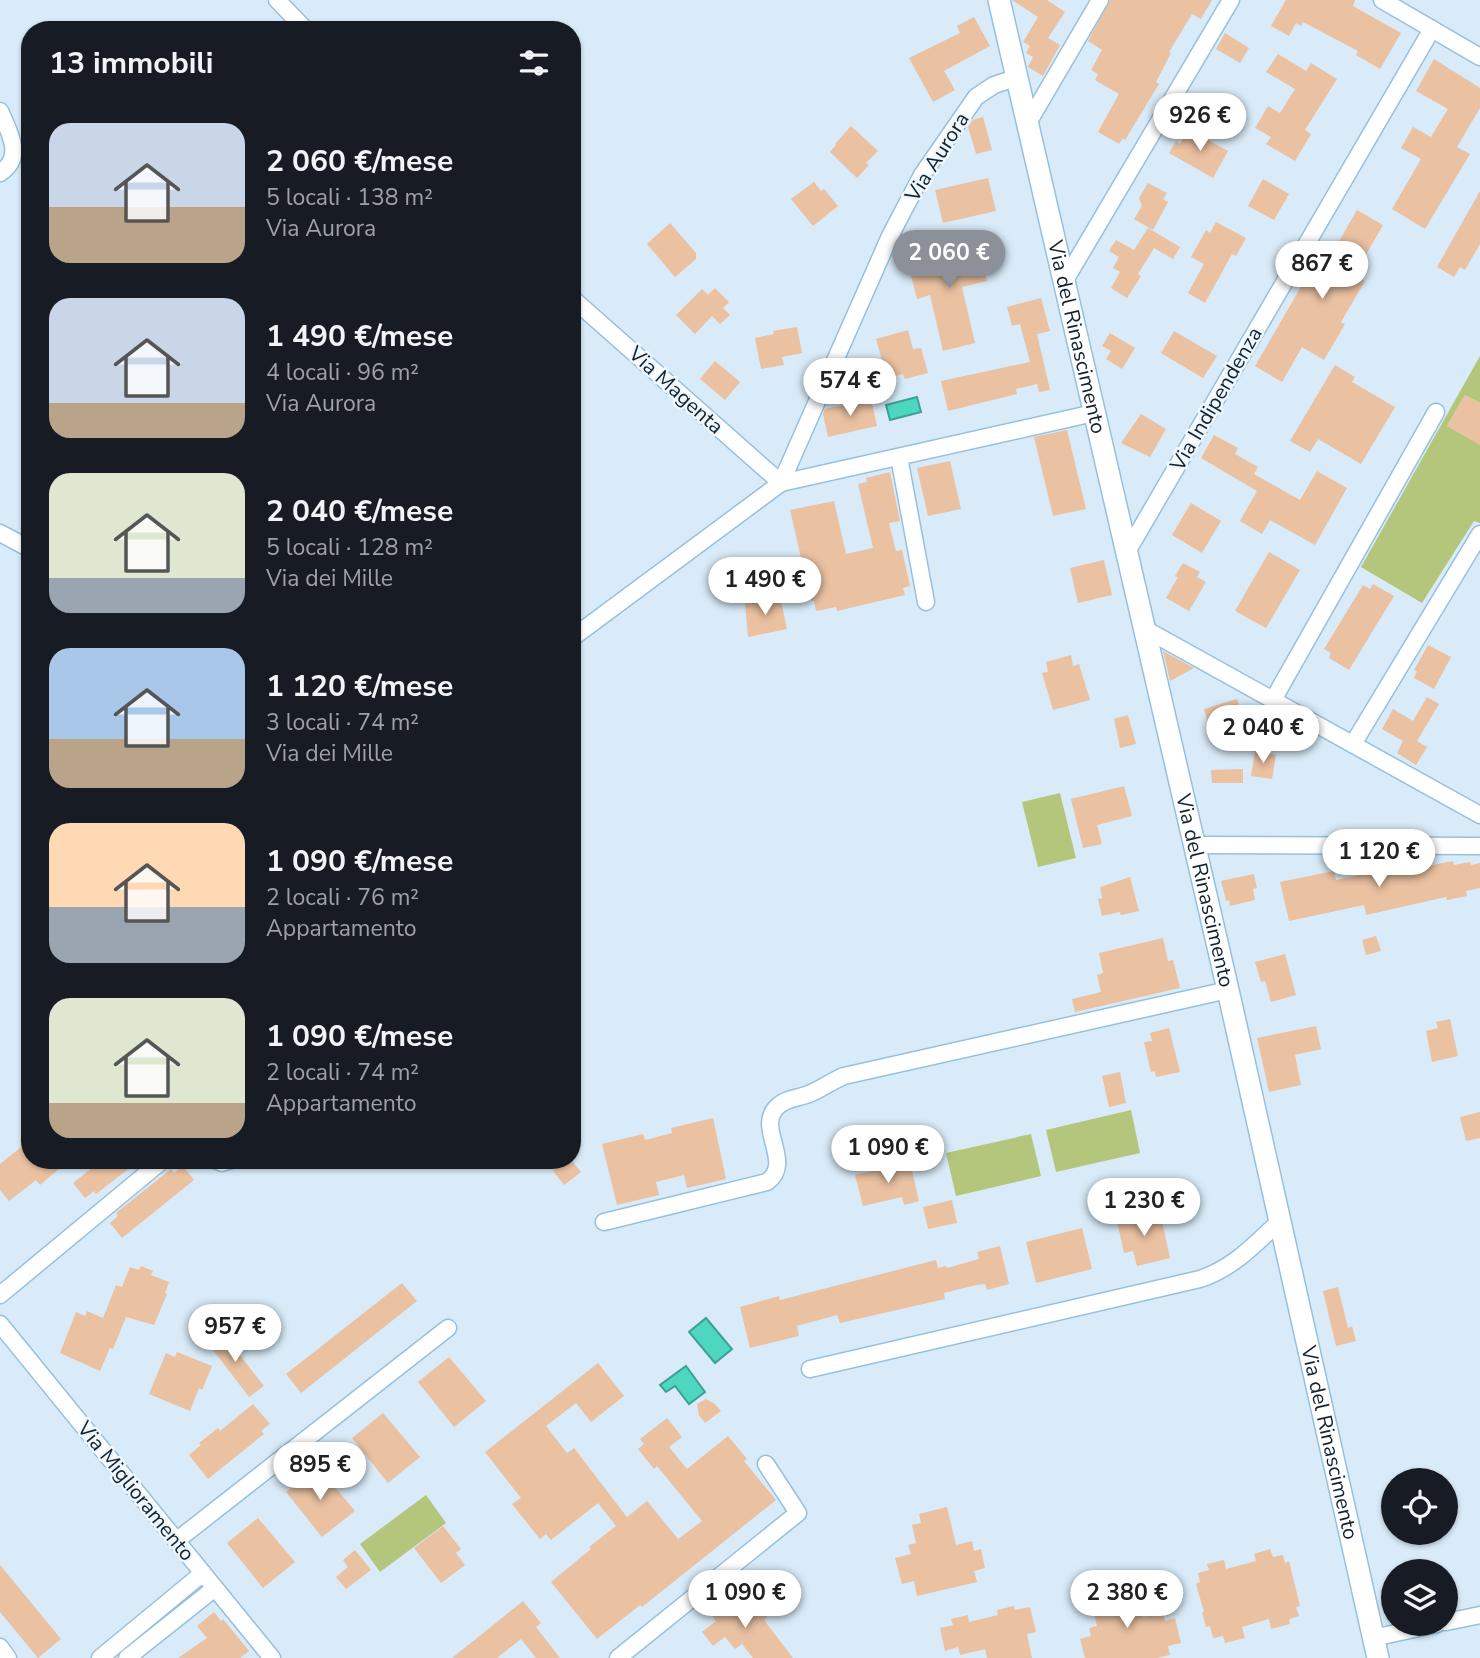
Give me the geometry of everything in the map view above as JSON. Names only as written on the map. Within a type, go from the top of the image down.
[{"type":"street","points":[[277,0],[297,21]]},
{"type":"street","name":"Via del Rinascimento","points":[[999,0],[1281,1220],[1376,1648]]},
{"type":"street","points":[[1028,124],[1100,0]]},
{"type":"street","points":[[1064,282],[1231,0]]},
{"type":"street","points":[[1382,0],[1480,57]]},
{"type":"street","name":"Via Indipendenza","points":[[1127,552],[1432,29]]},
{"type":"street","name":"Via Aurora","points":[[581,631],[781,483],[890,236],[919,181],[976,97],[994,85],[1018,77]]},
{"type":"street","points":[[0,111],[12,140],[14,153],[11,163],[0,173]]},
{"type":"street","name":"Via Magenta","points":[[581,306],[781,483]]},
{"type":"street","points":[[1273,700],[1436,412]]},
{"type":"street","points":[[781,483],[1094,413]]},
{"type":"street","points":[[899,457],[926,602]]},
{"type":"street","points":[[0,533],[21,544]]},
{"type":"street","points":[[1353,744],[1480,534]]},
{"type":"street","points":[[1145,629],[1480,815]]},
{"type":"street","points":[[1195,845],[1480,846]]},
{"type":"street","points":[[604,1222],[767,1182],[775,1174],[778,1165],[770,1123],[775,1109],[784,1102],[808,1094],[844,1076],[1228,990]]},
{"type":"street","points":[[0,1295],[152,1169]]},
{"type":"street","points":[[810,1369],[1200,1279],[1223,1271],[1236,1262],[1281,1220]]},
{"type":"street","name":"Via Miglioramento","points":[[0,1324],[272,1658]]},
{"type":"street","points":[[176,1541],[448,1328]]},
{"type":"street","points":[[618,1658],[798,1513],[766,1464]]},
{"type":"street","points":[[100,1658],[203,1573]]},
{"type":"street","points":[[127,1658],[215,1588]]},
{"type":"street","points":[[1458,1620],[1480,1615]]},
{"type":"street","points":[[1376,1648],[1406,1636]]},
{"type":"street","points":[[0,1647],[9,1658]]},
{"type":"shaded area","points":[[1480,356],[1480,403],[1465,395],[1447,426],[1480,444],[1480,523],[1474,521],[1422,603],[1361,567]]},
{"type":"shaded area","points":[[917,397],[921,412],[890,420],[886,405]]},
{"type":"shaded area","points":[[1060,793],[1076,858],[1038,867],[1022,802]]},
{"type":"shaded area","points":[[1131,1110],[1140,1153],[1056,1172],[1046,1130]]},
{"type":"shaded area","points":[[1031,1134],[1041,1176],[956,1196],[946,1153]]},
{"type":"shaded area","points":[[706,1318],[732,1349],[715,1363],[689,1332]]},
{"type":"shaded area","points":[[686,1366],[705,1392],[689,1404],[675,1386],[666,1392],[660,1385]]},
{"type":"shaded area","points":[[426,1495],[446,1523],[380,1572],[360,1544]]},
{"type":"building","points":[[1012,0],[1047,0],[1065,12],[1048,38],[1060,45],[1043,76],[1028,67],[1033,57],[1026,53],[1030,46],[1023,42],[1038,17]]},
{"type":"building","points":[[1110,0],[1212,0],[1201,19],[1192,14],[1169,52],[1171,53],[1156,82],[1159,84],[1125,140],[1123,138],[1119,144],[1098,132],[1119,94],[1095,80],[1098,74],[1091,70],[1102,50],[1088,41]]},
{"type":"building","points":[[1286,0],[1355,0],[1353,6],[1401,33],[1380,69],[1356,55],[1358,51],[1303,22],[1301,26],[1296,23],[1289,36],[1271,26]]},
{"type":"building","points":[[974,17],[990,46],[944,71],[955,90],[933,102],[909,58],[960,33],[957,26]]},
{"type":"building","points":[[1225,33],[1249,48],[1240,63],[1216,49]]},
{"type":"building","points":[[1278,54],[1306,71],[1311,63],[1337,79],[1305,130],[1311,134],[1295,161],[1266,144],[1271,137],[1255,128],[1268,106],[1280,113],[1295,89],[1266,72]]},
{"type":"building","points":[[1434,59],[1480,88],[1480,108],[1457,147],[1470,154],[1425,229],[1392,209],[1421,159],[1401,148],[1413,127],[1431,137],[1448,109],[1416,91]]},
{"type":"building","points":[[983,117],[992,150],[976,154],[968,127],[973,120]]},
{"type":"building","points":[[851,126],[878,151],[866,163],[869,165],[857,178],[830,152]]},
{"type":"building","points":[[1188,129],[1228,151],[1213,178],[1169,153],[1176,141],[1180,144]]},
{"type":"building","points":[[988,178],[996,211],[943,223],[935,190]]},
{"type":"building","points":[[1263,179],[1289,194],[1274,220],[1248,206]]},
{"type":"building","points":[[814,182],[821,191],[824,189],[838,206],[813,226],[791,199]]},
{"type":"building","points":[[1148,183],[1167,193],[1163,199],[1168,202],[1153,230],[1134,219],[1142,206],[1139,198]]},
{"type":"building","points":[[1480,191],[1480,244],[1465,270],[1460,267],[1454,277],[1437,267]]},
{"type":"building","points":[[1357,210],[1383,225],[1357,270],[1360,273],[1358,276],[1365,281],[1341,322],[1345,324],[1324,360],[1302,347],[1282,382],[1255,366],[1320,254],[1327,258],[1331,255]]},
{"type":"building","points":[[1216,222],[1246,238],[1236,256],[1232,254],[1205,303],[1188,293],[1204,264],[1191,257],[1206,230],[1210,233]]},
{"type":"building","points":[[670,223],[696,253],[696,259],[675,277],[647,244]]},
{"type":"building","points":[[1148,228],[1180,247],[1173,259],[1154,248],[1127,298],[1111,288],[1120,272],[1113,268],[1119,257],[1109,251],[1116,240],[1134,250]]},
{"type":"building","points":[[977,242],[987,281],[962,287],[975,343],[943,351],[930,295],[917,299],[907,260]]},
{"type":"building","points":[[715,288],[729,302],[723,308],[730,315],[720,324],[712,316],[695,334],[676,315],[702,289],[708,295]]},
{"type":"building","points":[[1041,298],[1050,331],[1037,334],[1050,390],[1039,392],[1037,384],[1016,389],[1017,394],[948,411],[941,381],[1030,362],[1020,324],[1012,326],[1007,307]]},
{"type":"building","points":[[797,327],[802,353],[782,357],[784,365],[761,369],[755,338],[774,334],[773,331]]},
{"type":"building","points":[[908,330],[913,349],[921,348],[928,373],[905,379],[903,374],[887,378],[876,339]]},
{"type":"building","points":[[1174,331],[1217,356],[1203,378],[1161,353]]},
{"type":"building","points":[[1110,333],[1135,348],[1122,369],[1106,359],[1111,351],[1102,346]]},
{"type":"building","points":[[715,361],[740,382],[725,400],[700,379]]},
{"type":"building","points":[[1335,365],[1355,377],[1352,382],[1395,407],[1361,464],[1318,439],[1310,452],[1290,441]]},
{"type":"building","points":[[1465,395],[1480,403],[1480,445],[1447,426]]},
{"type":"building","points":[[871,399],[877,426],[828,437],[823,414],[825,409]]},
{"type":"building","points":[[1141,414],[1166,429],[1150,457],[1121,443]]},
{"type":"building","points":[[1067,430],[1086,509],[1053,516],[1034,437]]},
{"type":"building","points":[[1214,435],[1238,448],[1235,454],[1258,467],[1254,474],[1300,500],[1317,471],[1347,488],[1315,545],[1270,520],[1262,534],[1240,521],[1257,491],[1201,458]]},
{"type":"building","points":[[950,461],[961,509],[928,516],[917,468]]},
{"type":"building","points":[[890,472],[900,521],[889,523],[896,551],[902,550],[910,586],[903,588],[905,595],[837,611],[836,607],[816,611],[814,601],[811,601],[790,510],[834,501],[846,554],[873,548],[858,484],[867,482],[866,478]]},
{"type":"building","points":[[1191,503],[1221,521],[1202,553],[1172,535]]},
{"type":"building","points":[[1269,552],[1300,570],[1266,628],[1235,611]]},
{"type":"building","points":[[1104,560],[1112,595],[1078,603],[1070,568]]},
{"type":"building","points":[[1183,563],[1200,572],[1197,577],[1206,582],[1189,611],[1166,598]]},
{"type":"building","points":[[1373,584],[1394,596],[1349,670],[1329,658],[1331,653],[1324,649],[1363,585],[1370,589]]},
{"type":"building","points":[[774,597],[775,602],[781,601],[787,629],[748,637],[745,603]]},
{"type":"building","points":[[1428,645],[1451,657],[1434,689],[1414,678],[1417,671],[1414,670]]},
{"type":"building","points":[[1163,651],[1194,668],[1170,681]]},
{"type":"building","points":[[1071,655],[1073,666],[1079,664],[1090,700],[1053,710],[1042,673],[1048,672],[1046,662]]},
{"type":"building","points":[[1427,697],[1439,704],[1417,741],[1427,747],[1416,765],[1397,753],[1403,741],[1382,729],[1393,709],[1413,721]]},
{"type":"building","points":[[1237,699],[1245,726],[1212,736],[1204,709]]},
{"type":"building","points":[[1128,715],[1136,744],[1120,748],[1114,719]]},
{"type":"building","points":[[1255,751],[1276,755],[1272,779],[1251,776]]},
{"type":"building","points":[[1243,769],[1243,783],[1212,783],[1211,770]]},
{"type":"building","points":[[1124,786],[1132,816],[1097,825],[1102,844],[1083,848],[1071,799]]},
{"type":"building","points":[[1453,861],[1454,865],[1480,863],[1480,888],[1466,891],[1467,896],[1447,900],[1446,897],[1366,915],[1364,905],[1289,921],[1280,882],[1334,871],[1336,880],[1416,863],[1417,868]]},
{"type":"building","points":[[1254,874],[1257,888],[1253,889],[1255,900],[1230,906],[1221,881]]},
{"type":"building","points":[[1130,877],[1139,911],[1102,916],[1098,899],[1102,898],[1100,887]]},
{"type":"building","points":[[1376,936],[1381,951],[1366,955],[1362,940]]},
{"type":"building","points":[[1163,938],[1168,961],[1173,960],[1180,988],[1075,1012],[1072,999],[1101,992],[1097,975],[1103,973],[1099,953]]},
{"type":"building","points":[[1285,954],[1296,995],[1271,1002],[1265,981],[1261,982],[1255,962]]},
{"type":"building","points":[[1450,1019],[1458,1056],[1432,1062],[1426,1031],[1438,1028],[1436,1022]]},
{"type":"building","points":[[1316,1026],[1321,1049],[1295,1055],[1301,1085],[1269,1092],[1257,1038]]},
{"type":"building","points":[[1169,1028],[1180,1072],[1156,1077],[1155,1071],[1151,1072],[1144,1042],[1152,1041],[1150,1033]]},
{"type":"building","points":[[1120,1072],[1126,1103],[1109,1107],[1102,1076]]},
{"type":"building","points":[[1480,1112],[1480,1138],[1466,1141],[1460,1117]]},
{"type":"building","points":[[713,1118],[726,1179],[687,1188],[684,1175],[656,1182],[659,1195],[617,1205],[602,1144],[643,1134],[645,1140],[672,1133],[671,1128]]},
{"type":"building","points":[[21,1147],[21,1169],[59,1169],[40,1185],[36,1180],[9,1201],[0,1190],[0,1164]]},
{"type":"building","points":[[910,1162],[919,1201],[904,1205],[902,1197],[863,1206],[855,1175]]},
{"type":"building","points":[[91,1169],[128,1169],[96,1194],[94,1191],[85,1198],[73,1183]]},
{"type":"building","points":[[171,1169],[174,1173],[185,1169],[194,1180],[122,1238],[110,1223],[118,1216],[116,1213]]},
{"type":"building","points":[[578,1169],[581,1172],[564,1185],[553,1171]]},
{"type":"building","points":[[952,1200],[957,1223],[928,1229],[923,1207]]},
{"type":"building","points":[[1160,1212],[1170,1258],[1137,1266],[1133,1251],[1124,1253],[1117,1221]]},
{"type":"building","points":[[1082,1228],[1092,1269],[1036,1283],[1026,1242]]},
{"type":"building","points":[[1000,1246],[1009,1284],[987,1290],[985,1284],[976,1285],[944,1293],[945,1299],[840,1323],[837,1315],[797,1326],[799,1336],[750,1348],[740,1307],[779,1296],[780,1300],[936,1260],[938,1268],[947,1268],[979,1259],[977,1252]]},
{"type":"building","points":[[141,1266],[153,1271],[151,1275],[169,1282],[154,1325],[126,1317],[113,1349],[110,1348],[100,1371],[60,1353],[76,1312],[85,1316],[87,1311],[103,1318],[116,1285],[122,1287],[130,1267],[139,1270]]},
{"type":"building","points":[[402,1283],[417,1301],[301,1393],[286,1374]]},
{"type":"building","points":[[1338,1287],[1348,1328],[1352,1326],[1356,1341],[1336,1346],[1323,1291]]},
{"type":"building","points":[[221,1331],[264,1386],[249,1397],[207,1342]]},
{"type":"building","points":[[177,1352],[212,1366],[190,1411],[149,1394],[166,1353],[175,1357]]},
{"type":"building","points":[[449,1357],[486,1401],[454,1427],[418,1382]]},
{"type":"building","points":[[598,1363],[624,1396],[591,1422],[576,1403],[546,1426],[567,1453],[574,1448],[627,1517],[647,1501],[678,1539],[702,1521],[657,1466],[654,1469],[638,1449],[644,1444],[640,1439],[667,1418],[682,1437],[669,1447],[687,1469],[728,1436],[747,1459],[744,1461],[776,1500],[642,1607],[640,1605],[597,1639],[551,1582],[616,1526],[598,1503],[551,1540],[546,1534],[540,1539],[512,1504],[521,1498],[485,1452]]},
{"type":"building","points":[[706,1399],[721,1411],[705,1423],[699,1415],[697,1404]]},
{"type":"building","points":[[253,1404],[270,1424],[261,1431],[264,1434],[208,1479],[189,1455],[201,1445],[199,1443],[218,1428],[220,1431]]},
{"type":"building","points":[[383,1413],[420,1457],[388,1483],[352,1438]]},
{"type":"building","points":[[318,1467],[355,1511],[322,1537],[286,1492]]},
{"type":"building","points":[[947,1507],[956,1545],[972,1541],[974,1551],[981,1549],[985,1568],[974,1571],[977,1582],[917,1596],[914,1581],[902,1584],[895,1558],[911,1554],[908,1545],[916,1543],[912,1525],[921,1523],[919,1514]]},
{"type":"building","points":[[258,1518],[295,1562],[263,1588],[227,1543]]},
{"type":"building","points":[[443,1526],[461,1549],[456,1553],[465,1565],[441,1583],[414,1548]]},
{"type":"building","points":[[1270,1549],[1273,1557],[1283,1555],[1285,1563],[1289,1561],[1300,1606],[1296,1607],[1299,1616],[1289,1619],[1290,1624],[1271,1629],[1269,1619],[1242,1627],[1245,1638],[1225,1643],[1223,1636],[1213,1638],[1210,1626],[1206,1627],[1202,1612],[1196,1584],[1200,1582],[1198,1573],[1209,1570],[1207,1564],[1224,1560],[1226,1569],[1256,1561],[1254,1554]]},
{"type":"building","points":[[355,1550],[371,1570],[346,1589],[336,1577],[348,1567],[343,1560]]},
{"type":"building","points":[[0,1565],[61,1639],[38,1658],[0,1612]]},
{"type":"building","points":[[1121,1585],[1123,1591],[1129,1589],[1134,1610],[1141,1608],[1143,1617],[1163,1612],[1165,1621],[1175,1618],[1181,1643],[1168,1646],[1170,1655],[1156,1658],[1085,1658],[1080,1639],[1091,1636],[1089,1628],[1097,1626],[1090,1598],[1107,1593],[1106,1588]]},
{"type":"building","points":[[736,1595],[740,1599],[745,1596],[753,1606],[756,1604],[767,1617],[764,1620],[793,1658],[753,1658],[742,1644],[735,1649],[725,1637],[713,1646],[702,1632],[716,1621],[711,1614]]},
{"type":"building","points":[[523,1601],[541,1623],[536,1627],[560,1658],[536,1658],[521,1639],[497,1658],[452,1658]]},
{"type":"building","points":[[1014,1606],[1015,1610],[1030,1607],[1036,1632],[1027,1634],[1032,1658],[987,1658],[985,1649],[960,1655],[958,1647],[945,1651],[940,1628],[953,1625],[951,1619],[968,1615],[969,1622],[998,1615],[997,1610]]},
{"type":"building","points":[[214,1612],[249,1651],[240,1658],[178,1658],[207,1638],[197,1626]]}]
